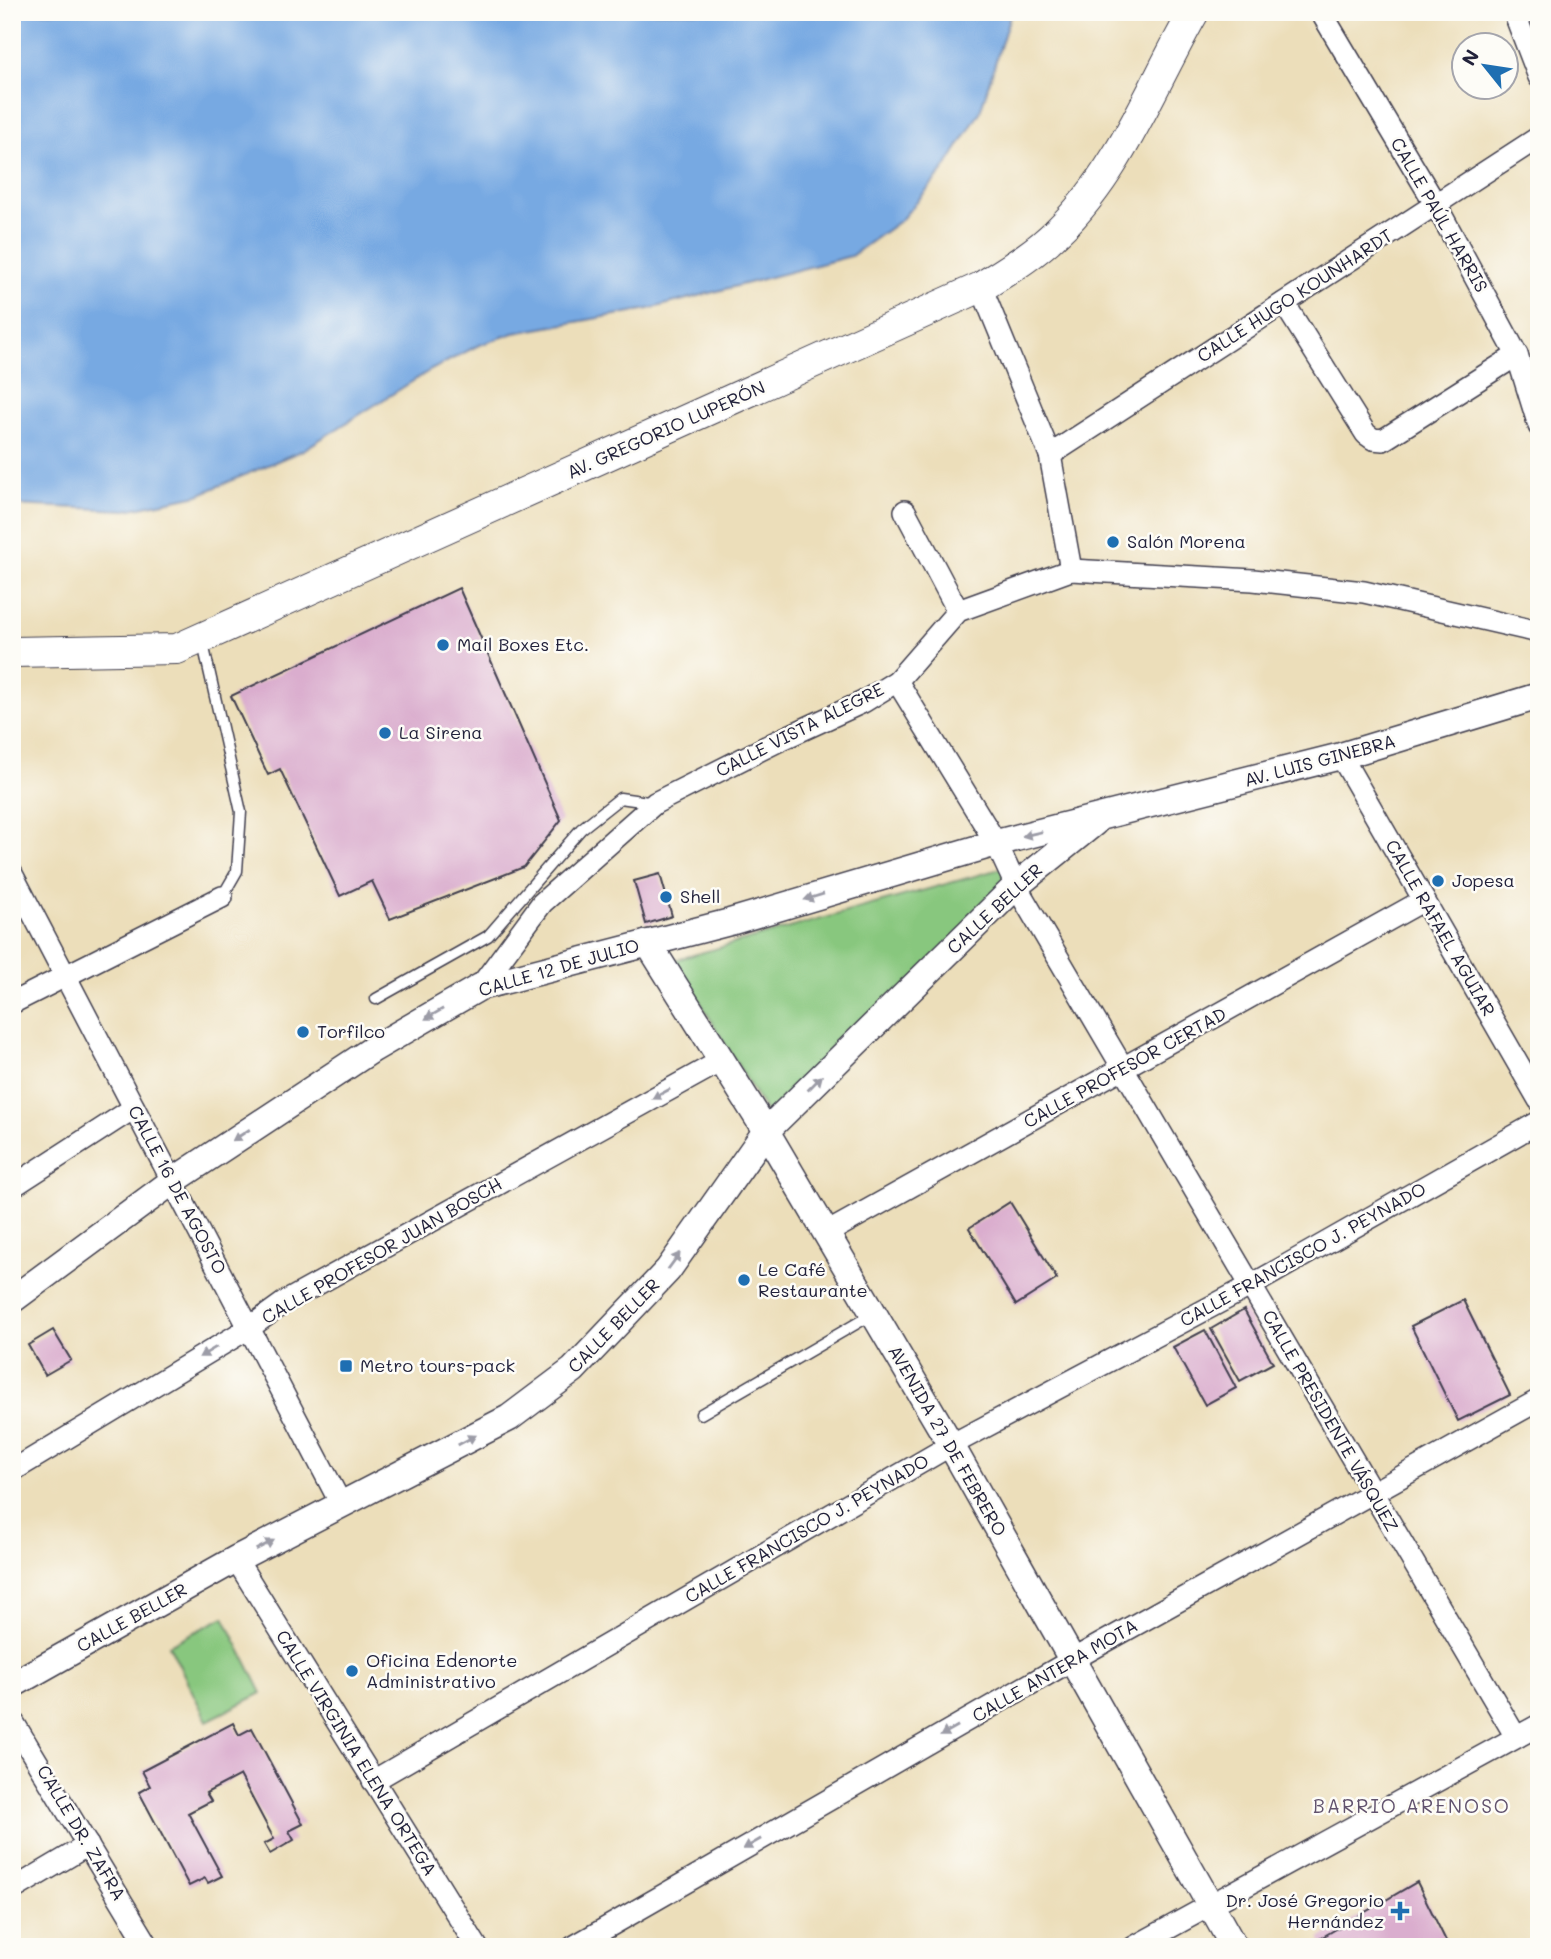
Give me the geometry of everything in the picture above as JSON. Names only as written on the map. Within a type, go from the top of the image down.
[{"type":"main road","name":"AV. GREGORIO LUPERÓN","points":[[12,652],[177,649],[981,287],[1028,258],[1061,229],[1097,184],[1194,12]]},
{"type":"street","name":"CALLE PAÚL HARRIS","points":[[1321,12],[1436,205],[1517,355],[1539,426]]},
{"type":"street","points":[[1514,12],[1539,77]]},
{"type":"street","name":"CALLE HUGO KOUNHARDT","points":[[1051,455],[1539,137]]},
{"type":"street","points":[[981,287],[1051,455],[1070,570]]},
{"type":"street","points":[[1284,303],[1366,434],[1373,439],[1383,440],[1517,355]]},
{"type":"street","points":[[905,511],[958,611]]},
{"type":"street","name":"CALLE VISTA ALEGRE","points":[[480,987],[541,903],[655,803],[863,702],[897,681],[958,611],[1070,570],[1253,580],[1363,592],[1539,632]]},
{"type":"street","points":[[897,681],[996,843]]},
{"type":"street","name":"AV. LUIS GINEBRA","points":[[1099,819],[1341,757],[1539,696]]},
{"type":"street","name":"CALLE RAFAEL AGUIAR","points":[[1341,757],[1539,1100]]},
{"type":"street","name":"CALLE 12 DE JULIO","points":[[12,1300],[173,1181],[373,1049],[480,987],[730,922],[996,843],[1099,819]]},
{"type":"street","name":"CALLE BELLER","points":[[12,1685],[236,1559],[509,1418],[573,1370],[668,1270],[766,1131],[1016,886],[1099,819]]},
{"type":"street","name":"CALLE PRESIDENTE VÁSQUEZ","points":[[996,843],[1016,886],[1516,1737]]},
{"type":"street","name":"CALLE 16 DE AGOSTO","points":[[12,874],[342,1506]]},
{"type":"street","points":[[12,1003],[64,974],[222,897]]},
{"type":"street","name":"CALLE PROFESOR CERTAD","points":[[825,1234],[1424,901]]},
{"type":"street","name":"AVENIDA 27 DE FEBRERO","points":[[648,943],[766,1131],[951,1445],[1234,1947]]},
{"type":"street","name":"CALLE PROFESOR JUAN BOSCH","points":[[12,1471],[249,1328],[285,1302],[721,1061]]},
{"type":"street","points":[[12,1187],[134,1108]]},
{"type":"street","name":"CALLE FRANCISCO J. PEYNADO","points":[[373,1780],[951,1445],[1250,1286],[1539,1122]]},
{"type":"street","name":"CALLE ANTERA MOTA","points":[[573,1947],[1072,1660],[1539,1400]]},
{"type":"street","name":"CALLE VIRGINIA ELENA ORTEGA","points":[[236,1559],[477,1947]]},
{"type":"street","name":"CALLE DR. ZAFRA","points":[[12,1720],[149,1947]]},
{"type":"street","points":[[1134,1947],[1539,1726]]},
{"type":"street","points":[[12,1891],[88,1845]]},
{"type":"lane","points":[[202,638],[241,813],[237,871],[222,897]]},
{"type":"lane","points":[[376,999],[488,936],[581,830],[620,798],[655,803]]},
{"type":"lane","points":[[701,1414],[873,1314]]},
{"type":"green space","points":[[1053,854],[770,1119],[675,960]]},
{"type":"green space","points":[[224,1617],[262,1693],[207,1721],[169,1645]]},
{"type":"water","points":[[12,12],[1011,12],[980,112],[944,170],[901,220],[851,256],[649,309],[514,333],[477,346],[429,371],[303,450],[198,495],[126,510],[12,505]]},
{"type":"building","name":"La Sirena","points":[[459,588],[561,820],[524,867],[390,919],[372,881],[340,896],[280,769],[268,775],[231,696]]},
{"type":"building","points":[[660,874],[672,916],[646,924],[634,881]]},
{"type":"building","points":[[1010,1202],[1057,1279],[1016,1305],[969,1228]]},
{"type":"building","points":[[1463,1300],[1510,1395],[1458,1421],[1411,1326]]},
{"type":"building","points":[[1244,1310],[1273,1363],[1240,1381],[1211,1329]]},
{"type":"building","points":[[53,1330],[71,1360],[45,1375],[28,1345]]},
{"type":"building","points":[[1205,1330],[1236,1388],[1205,1405],[1173,1347]]},
{"type":"building","points":[[233,1723],[239,1735],[252,1728],[303,1824],[289,1831],[294,1840],[270,1854],[264,1844],[274,1839],[240,1775],[206,1793],[211,1801],[188,1813],[222,1876],[208,1883],[205,1878],[189,1886],[139,1792],[150,1786],[142,1771]]},
{"type":"building","name":"Dr. José Gregorio Hernández","points":[[1417,1882],[1449,1947],[1324,1947],[1319,1939]]},
{"type":"place","name":"Salón Morena","points":[[1113,542]]},
{"type":"place","name":"Mail Boxes Etc.","points":[[443,645]]},
{"type":"place","name":"La Sirena","points":[[385,733]]},
{"type":"place","name":"Jopesa","points":[[1438,881]]},
{"type":"place","name":"Shell","points":[[666,897]]},
{"type":"place","name":"Torfilco","points":[[303,1032]]},
{"type":"place","name":"Le Café Restaurante","points":[[744,1280]]},
{"type":"place","name":"Metro tours-pack","points":[[346,1366]]},
{"type":"place","name":"Oficina Edenorte Administrativo","points":[[352,1671]]},
{"type":"place","name":"Dr. José Gregorio Hernández","points":[[1400,1911]]},
{"type":"district","name":"BARRIO ARENOSO","points":[[1412,1806]]}]
